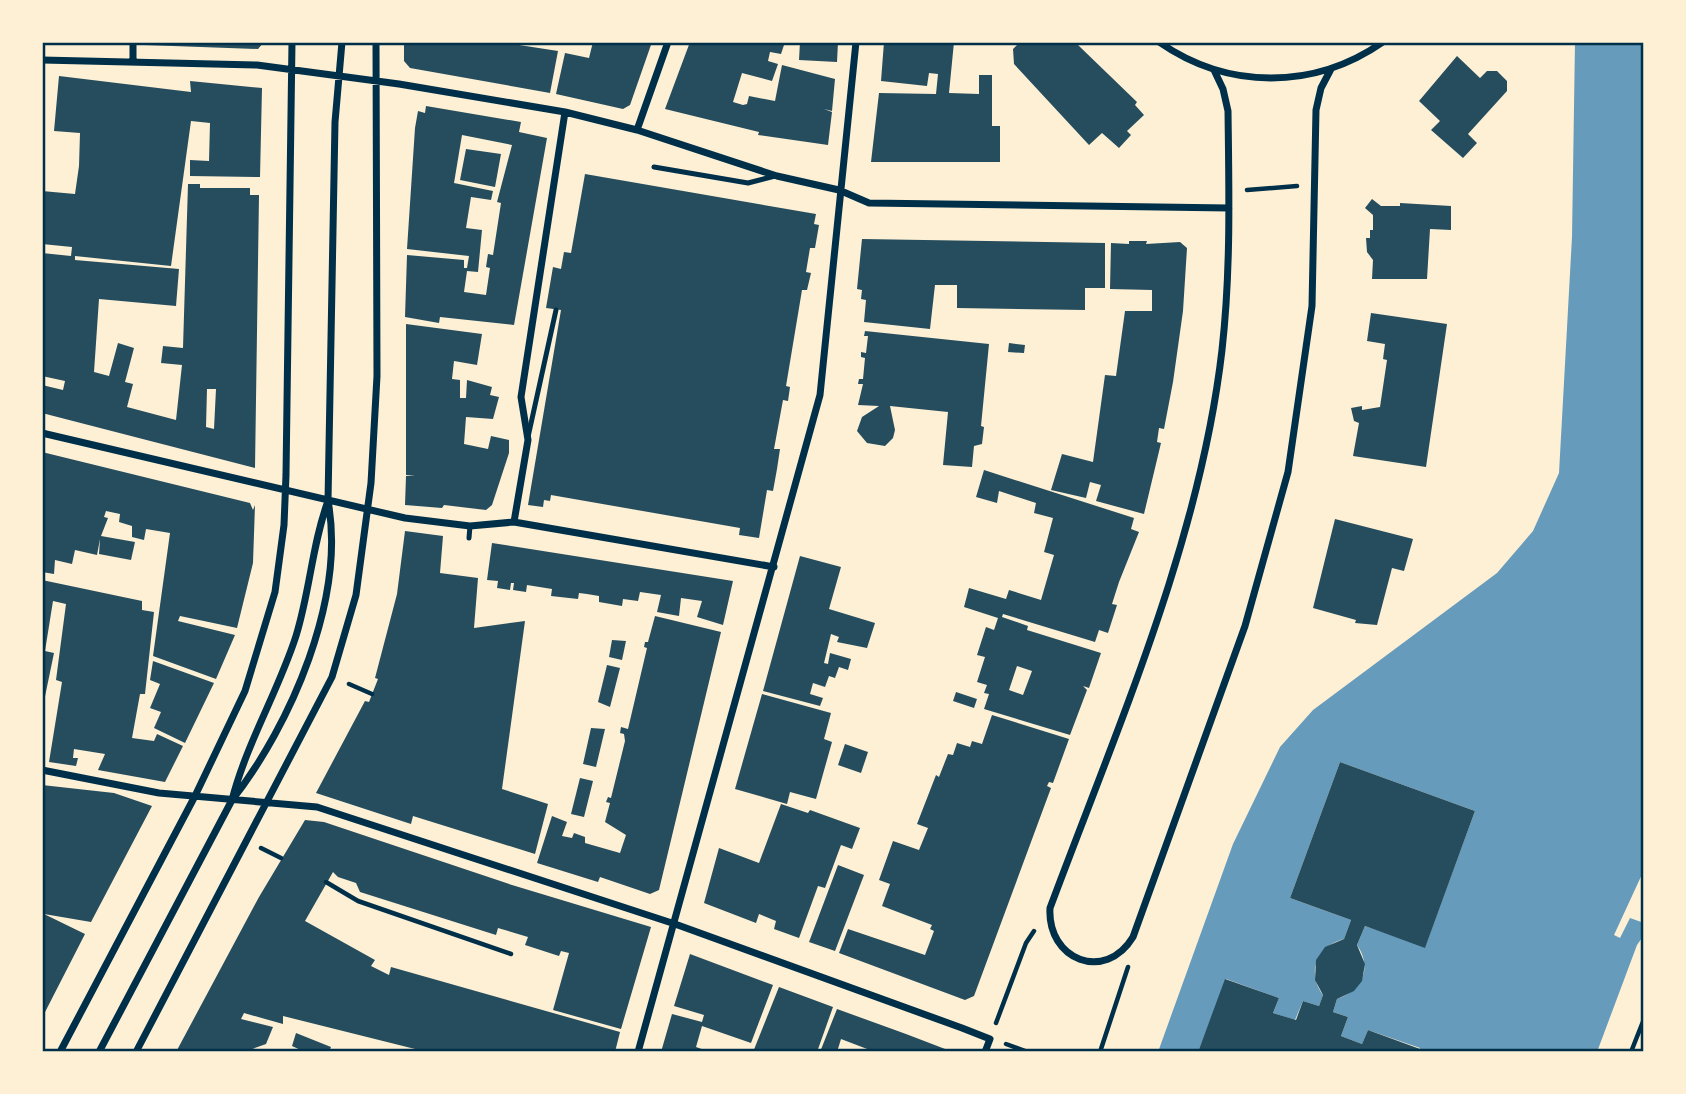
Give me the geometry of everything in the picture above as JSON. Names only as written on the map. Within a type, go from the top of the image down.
[{"type":"street","points":[[133,42],[133,62]]},
{"type":"street","points":[[60,1052],[195,796],[245,691],[267,626],[281,559],[285,491],[292,42]]},
{"type":"street","points":[[99,1052],[232,800],[257,768],[301,677],[314,642],[331,556],[333,531],[328,501],[335,122],[342,42]]},
{"type":"street","points":[[136,1052],[332,677],[356,594],[368,510],[377,376],[376,42]]},
{"type":"street","points":[[637,130],[668,42]]},
{"type":"street","points":[[638,1052],[820,394],[856,42]]},
{"type":"street","points":[[1159,42],[1182,57],[1213,70],[1270,79],[1331,69],[1383,42]]},
{"type":"street","points":[[42,60],[257,65],[376,81],[565,112],[637,130],[777,176],[839,190],[869,203],[1229,208]]},
{"type":"street","points":[[1213,70],[1227,100],[1229,208],[1222,352],[1199,472],[1164,600],[1051,908],[1050,919],[1056,940],[1079,959],[1089,961],[1110,959],[1119,954],[1133,937],[1245,626],[1288,472],[1312,306],[1316,110],[1321,89],[1331,69]]},
{"type":"street","points":[[514,522],[528,440],[521,397],[565,112]]},
{"type":"street","points":[[42,433],[368,510],[470,526],[514,522],[774,567]]},
{"type":"street","points":[[232,800],[241,762],[296,636],[311,576],[318,528],[328,501]]},
{"type":"street","points":[[42,770],[159,793],[317,807],[675,924],[990,1039],[985,1052]]},
{"type":"lane","points":[[654,167],[748,183],[777,176]]},
{"type":"lane","points":[[528,440],[556,310]]},
{"type":"lane","points":[[469,538],[470,526]]},
{"type":"path","points":[[1229,192],[1315,184]]},
{"type":"path","points":[[332,677],[372,694]]},
{"type":"path","points":[[326,882],[358,901],[511,954]]},
{"type":"path","points":[[990,1039],[1026,943],[1051,908]]},
{"type":"path","points":[[1100,1052],[1126,980],[1133,937]]},
{"type":"path","points":[[1631,1052],[1644,1019]]},
{"type":"water","points":[[1575,42],[1644,42],[1644,935],[1637,945],[1597,1052],[1419,1052],[1420,1048],[1368,1030],[1362,1044],[1341,1036],[1348,1017],[1333,1012],[1337,999],[1353,990],[1362,977],[1364,962],[1357,945],[1365,926],[1425,947],[1475,811],[1340,762],[1290,898],[1351,920],[1344,939],[1327,947],[1317,961],[1315,978],[1323,995],[1319,1006],[1303,1001],[1295,1020],[1273,1013],[1279,998],[1226,979],[1198,1052],[1158,1052],[1233,844],[1280,747],[1313,710],[1497,573],[1533,531],[1559,473],[1572,237]]},
{"type":"pier","points":[[1644,870],[1644,923],[1630,918],[1620,938],[1614,935]]},
{"type":"building","points":[[145,42],[264,42],[258,49],[145,45]]},
{"type":"building","points":[[404,42],[500,42],[558,51],[550,93],[410,68],[404,61]]},
{"type":"building","points":[[593,42],[652,42],[630,105],[623,109],[556,94],[565,53],[589,58]]},
{"type":"building","points":[[690,42],[785,42],[781,54],[770,52],[768,61],[778,64],[772,81],[742,73],[733,102],[743,105],[747,104],[749,96],[775,101],[782,65],[835,79],[832,111],[824,109],[832,112],[828,145],[758,135],[759,132],[665,109]]},
{"type":"building","points":[[800,42],[838,42],[837,62],[799,60]]},
{"type":"building","points":[[884,42],[954,42],[949,93],[979,94],[979,75],[992,75],[992,126],[1000,126],[1000,162],[871,162],[879,93],[936,94],[938,74],[929,73],[927,86],[881,81]]},
{"type":"building","points":[[1020,42],[1081,42],[1078,45],[1137,102],[1135,105],[1144,115],[1127,131],[1131,135],[1119,148],[1102,133],[1089,145],[1014,64],[1013,49]]},
{"type":"building","points":[[1457,56],[1480,78],[1487,71],[1497,71],[1507,81],[1507,91],[1468,134],[1477,143],[1463,158],[1431,130],[1440,121],[1419,101]]},
{"type":"building","points":[[59,76],[191,92],[190,81],[262,88],[260,177],[190,176],[190,160],[209,161],[210,123],[191,121],[171,266],[75,256],[75,260],[179,269],[176,306],[99,299],[94,372],[109,376],[118,343],[134,348],[125,382],[133,384],[127,407],[176,420],[182,365],[161,363],[163,346],[183,348],[188,184],[200,184],[200,188],[250,188],[250,195],[259,195],[255,468],[42,413],[42,385],[63,390],[65,381],[42,376],[42,253],[71,256],[72,247],[42,244],[42,191],[75,194],[79,166],[80,133],[54,131]],"holes":[[[207,389],[216,389],[214,429],[206,427]]]},
{"type":"building","points":[[426,106],[521,122],[519,132],[547,138],[514,325],[440,317],[439,323],[405,317],[407,255],[464,260],[464,268],[467,268],[469,256],[407,249],[415,128],[418,111],[425,113]],"holes":[[[462,135],[512,145],[497,202],[501,203],[493,255],[488,254],[486,267],[490,268],[486,295],[464,292],[467,271],[478,272],[482,230],[466,228],[471,197],[491,200],[493,191],[454,183]]]},
{"type":"building","points":[[466,149],[501,154],[495,187],[460,180]]},
{"type":"building","points":[[585,174],[816,214],[814,224],[819,225],[815,248],[810,248],[806,272],[811,273],[807,290],[802,290],[786,386],[790,387],[788,401],[783,400],[774,449],[780,449],[777,469],[773,491],[767,490],[759,538],[739,535],[740,528],[551,495],[550,501],[544,500],[543,507],[528,505],[561,310],[546,308],[553,267],[561,269],[564,252],[571,253]]},
{"type":"building","points":[[1372,199],[1381,206],[1400,206],[1400,203],[1451,206],[1451,230],[1430,229],[1427,279],[1372,279],[1373,260],[1367,252],[1366,238],[1370,238],[1370,230],[1373,230],[1373,215],[1365,208]]},
{"type":"building","points":[[862,239],[1105,243],[1105,288],[1085,288],[1085,310],[957,308],[957,285],[935,285],[930,329],[864,322],[866,300],[861,299],[862,290],[857,289]]},
{"type":"building","points":[[1129,241],[1147,241],[1146,244],[1180,242],[1187,248],[1183,311],[1173,382],[1164,429],[1159,428],[1157,442],[1161,443],[1144,514],[1096,501],[1101,485],[1090,482],[1086,498],[1051,490],[1062,454],[1093,462],[1105,375],[1116,376],[1125,311],[1152,311],[1152,290],[1110,289],[1111,243],[1129,244]]},
{"type":"building","points":[[1371,313],[1447,324],[1426,467],[1353,456],[1359,423],[1354,421],[1351,408],[1362,406],[1362,410],[1380,407],[1387,360],[1383,359],[1385,344],[1367,341]]},
{"type":"building","points":[[406,324],[482,334],[477,365],[454,361],[452,379],[460,380],[460,398],[466,398],[467,380],[492,387],[490,395],[499,397],[493,419],[466,417],[464,444],[488,449],[491,436],[509,440],[509,453],[492,505],[486,510],[444,505],[442,508],[405,505],[406,476],[415,476],[406,475]]},
{"type":"building","points":[[865,331],[989,344],[981,426],[984,427],[982,444],[974,446],[972,467],[943,465],[948,412],[890,406],[895,430],[893,438],[885,446],[867,443],[857,431],[862,417],[879,406],[858,405],[863,384],[858,384],[859,379],[863,379],[865,358],[861,357],[861,352],[866,353],[868,336],[864,336]]},
{"type":"building","points":[[1009,343],[1025,345],[1024,353],[1008,352]]},
{"type":"building","points":[[42,452],[250,503],[253,510],[255,505],[253,563],[237,628],[180,616],[178,621],[235,635],[216,679],[153,656],[170,533],[146,529],[144,540],[132,537],[132,526],[119,522],[120,514],[106,511],[104,517],[108,518],[101,536],[135,542],[131,560],[99,554],[100,539],[97,555],[75,550],[72,564],[55,560],[54,574],[42,572]]},
{"type":"building","points":[[984,470],[1134,518],[1131,529],[1139,532],[1112,604],[1117,605],[1108,633],[1099,630],[1095,642],[1003,614],[1002,617],[1028,626],[1027,630],[1101,653],[1089,688],[1083,686],[1087,690],[1070,735],[984,709],[989,694],[984,693],[987,685],[977,682],[985,657],[977,655],[986,627],[994,630],[998,618],[964,607],[969,588],[1006,599],[1009,590],[1041,600],[1054,555],[1044,552],[1053,518],[1034,513],[1036,503],[999,491],[997,503],[976,497]],"holes":[[[1017,666],[1032,671],[1023,695],[1009,690]]]},
{"type":"building","points":[[1335,519],[1413,539],[1404,571],[1392,568],[1377,625],[1355,623],[1356,620],[1313,608]]},
{"type":"building","points":[[405,531],[443,536],[440,573],[478,578],[474,628],[525,621],[502,789],[548,804],[535,854],[413,816],[411,824],[316,793],[365,701],[369,702],[378,679],[375,678],[397,594]]},
{"type":"building","points":[[492,543],[733,581],[723,625],[697,617],[702,601],[681,598],[679,616],[657,612],[661,595],[640,592],[638,601],[623,599],[622,606],[599,602],[599,596],[587,594],[579,593],[578,599],[551,596],[552,589],[527,585],[526,592],[513,590],[514,583],[511,583],[510,590],[497,588],[498,581],[487,580]]},
{"type":"building","points":[[800,556],[841,567],[829,609],[875,623],[867,648],[837,642],[839,637],[831,634],[824,663],[828,664],[830,653],[851,659],[848,670],[839,667],[835,678],[829,676],[825,687],[813,683],[810,694],[823,698],[820,706],[763,691]]},
{"type":"building","points":[[42,580],[142,601],[142,610],[154,612],[145,694],[140,694],[132,738],[154,741],[157,734],[183,746],[165,782],[98,770],[105,754],[74,749],[73,758],[78,758],[76,766],[49,762],[62,682],[56,680],[66,604],[53,601],[45,651],[54,653],[42,711]]},
{"type":"building","points":[[655,616],[721,632],[659,890],[650,894],[600,877],[598,882],[537,863],[552,816],[567,822],[562,836],[572,838],[574,833],[585,837],[585,843],[620,853],[626,835],[605,822],[610,803],[606,802],[608,797],[611,798],[625,741],[624,734],[620,733],[621,727],[628,729],[647,648],[644,647],[645,642],[648,642]]},
{"type":"building","points":[[612,640],[626,641],[622,660],[609,657]]},
{"type":"building","points":[[153,661],[214,683],[185,743],[154,728],[161,712],[150,708],[160,684],[150,680]]},
{"type":"building","points":[[607,665],[620,668],[610,707],[598,702]]},
{"type":"building","points":[[956,692],[977,699],[974,708],[953,701]]},
{"type":"building","points":[[762,694],[831,713],[824,739],[832,742],[816,799],[790,792],[787,804],[735,789]]},
{"type":"building","points":[[992,715],[1069,739],[1053,783],[1049,782],[1047,786],[1051,788],[974,996],[965,1000],[839,953],[848,929],[925,955],[934,931],[930,929],[932,925],[882,906],[890,884],[879,880],[893,841],[919,850],[928,828],[917,824],[936,775],[939,777],[948,754],[953,755],[957,743],[970,747],[972,741],[982,744]]},
{"type":"building","points":[[591,728],[605,729],[596,767],[583,764]]},
{"type":"building","points":[[845,744],[868,752],[861,773],[838,765]]},
{"type":"building","points":[[1340,762],[1475,811],[1425,948],[1365,926],[1357,945],[1365,964],[1362,981],[1354,991],[1337,999],[1333,1012],[1348,1017],[1341,1036],[1362,1044],[1368,1030],[1420,1049],[1419,1052],[1198,1052],[1225,979],[1279,998],[1273,1013],[1296,1020],[1303,1001],[1319,1006],[1323,995],[1315,980],[1316,960],[1325,947],[1344,939],[1351,920],[1290,898]]},
{"type":"building","points":[[580,778],[593,781],[584,817],[571,814]]},
{"type":"building","points":[[42,785],[114,793],[152,806],[91,922],[44,914],[85,934],[42,1018]]},
{"type":"building","points":[[781,804],[808,813],[810,810],[860,828],[852,849],[841,845],[825,888],[818,886],[799,938],[774,929],[776,921],[759,914],[756,923],[704,903],[719,848],[759,863]]},
{"type":"building","points":[[305,820],[324,822],[512,885],[651,927],[621,1029],[553,1010],[569,953],[561,951],[559,956],[525,945],[528,937],[498,928],[496,935],[360,892],[356,883],[338,877],[333,872],[305,921],[375,960],[371,966],[389,975],[391,967],[620,1032],[615,1052],[427,1052],[283,1016],[283,1024],[244,1013],[241,1019],[273,1027],[266,1044],[244,1052],[176,1052],[259,897]]},
{"type":"building","points":[[838,865],[864,875],[835,951],[809,942]]},
{"type":"building","points":[[690,954],[773,985],[751,1043],[702,1026],[696,1047],[710,1052],[661,1052],[672,1014],[702,1022],[704,1015],[674,1006]]},
{"type":"building","points":[[779,987],[833,1007],[817,1052],[753,1052]]},
{"type":"building","points":[[837,1009],[953,1052],[875,1052],[841,1039],[837,1052],[820,1052]]},
{"type":"building","points":[[296,1033],[331,1047],[329,1052],[305,1052],[292,1046]]}]
